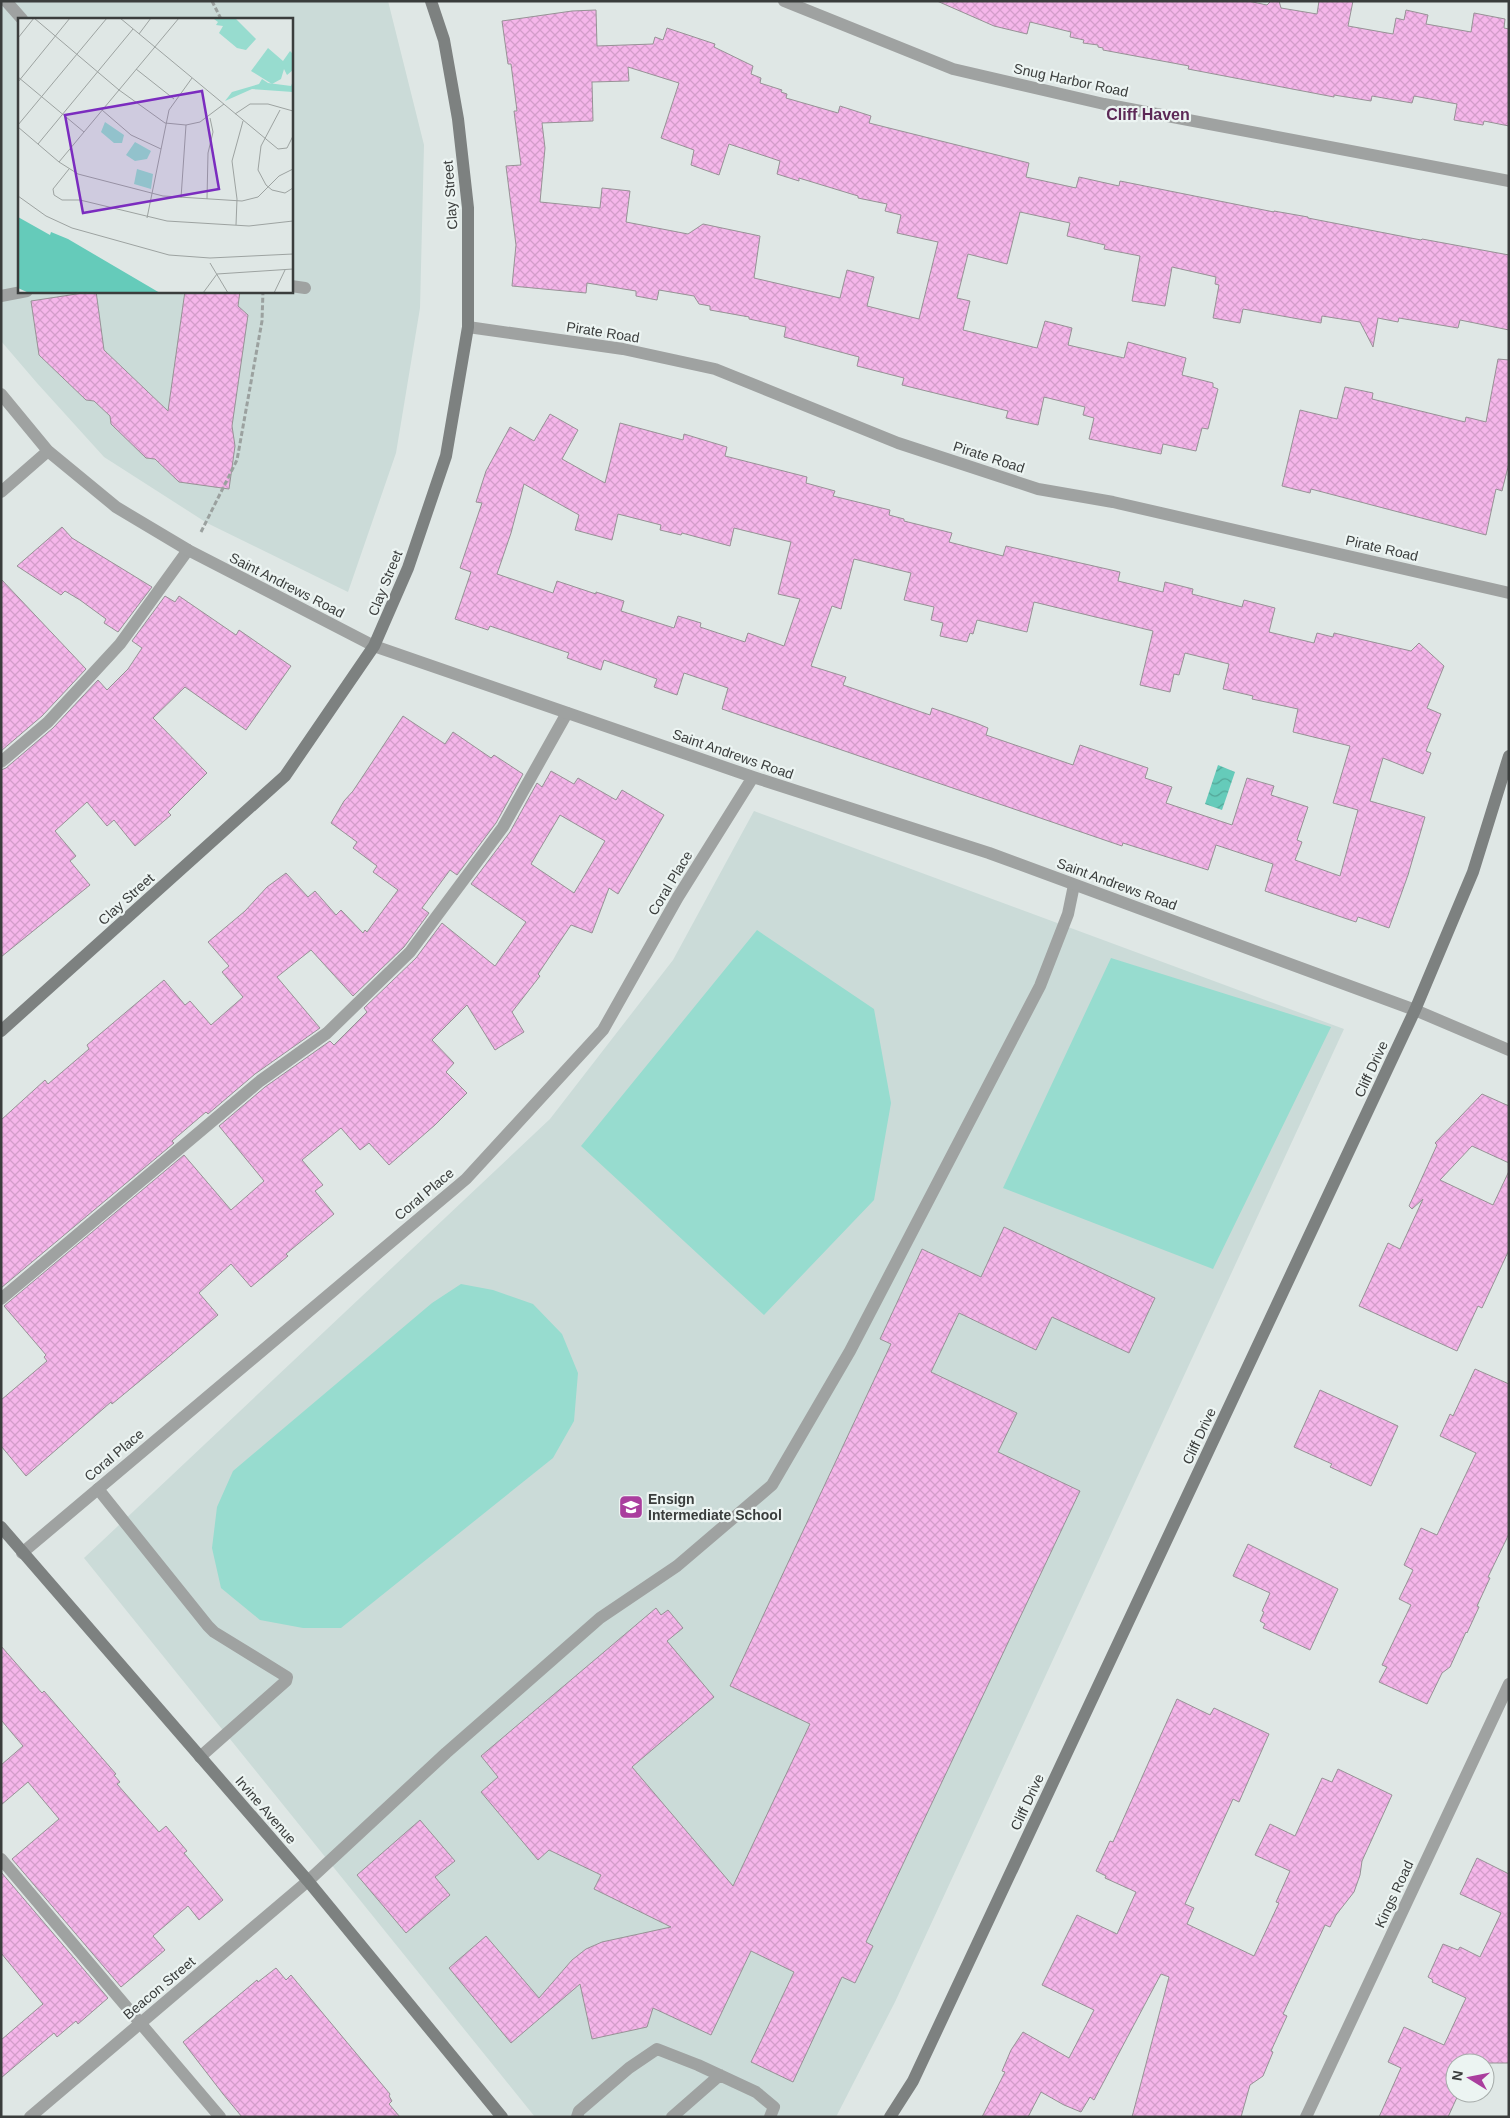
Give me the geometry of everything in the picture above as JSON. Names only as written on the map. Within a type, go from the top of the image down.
[{"type":"street","points":[[6,1],[21,18]]},
{"type":"street","name":"Clay Street","points":[[1,1031],[285,776],[374,646],[408,568],[446,456],[468,327],[468,208],[458,119],[444,40],[431,1]]},
{"type":"street","name":"Snug Harbor Road","points":[[784,1],[952,69],[1104,104],[1509,180]]},
{"type":"street","points":[[292,286],[305,288]]},
{"type":"street","points":[[1,296],[22,292]]},
{"type":"street","name":"Pirate Road","points":[[468,327],[623,349],[715,369],[898,443],[1038,489],[1113,502],[1509,593]]},
{"type":"street","name":"Saint Andrews Road","points":[[1,394],[48,451],[116,507],[188,550],[374,646],[753,776],[989,853],[1416,1010],[1509,1050]]},
{"type":"street","points":[[1,492],[48,451]]},
{"type":"street","points":[[1,762],[48,722],[120,644],[188,550]]},
{"type":"street","points":[[1,1299],[260,1081],[327,1033],[410,952],[503,827],[567,712]]},
{"type":"street","name":"Cliff Drive","points":[[890,2117],[913,2081],[1416,1010],[1473,872],[1509,756]]},
{"type":"street","name":"Coral Place","points":[[22,1553],[466,1179],[603,1030],[678,898],[753,776]]},
{"type":"street","name":"Beacon Street","points":[[30,2117],[308,1881],[446,1754],[600,1618],[677,1566],[772,1485],[850,1351],[1040,986],[1068,914],[1074,885]]},
{"type":"street","points":[[98,1488],[214,1632],[287,1677],[286,1681],[200,1757]]},
{"type":"street","name":"Irvine Avenue","points":[[1,1528],[308,1881],[502,2117]]},
{"type":"street","name":"Kings Road","points":[[1306,2117],[1509,1684]]},
{"type":"street","points":[[1,1859],[220,2117]]},
{"type":"street","points":[[578,2117],[579,2111],[629,2068],[657,2049],[756,2092],[774,2108],[770,2117]]},
{"type":"street","points":[[672,2117],[720,2075]]},
{"type":"path","points":[[212,1],[220,18]]},
{"type":"path","points":[[201,532],[237,460],[249,402],[262,321],[263,292]]},
{"type":"shaded area","points":[[1,1],[388,1],[424,145],[420,308],[396,453],[348,592],[207,523],[104,457],[1,341]]},
{"type":"shaded area","name":"Ensign Intermediate School","points":[[754,811],[1344,1029],[895,2002],[836,2117],[535,2117],[84,1558],[550,1119],[673,960]]},
{"type":"shaded area","points":[[757,930],[874,1009],[891,1103],[874,1200],[764,1315],[581,1146]]},
{"type":"shaded area","points":[[1111,958],[1331,1027],[1213,1269],[1003,1188]]},
{"type":"shaded area","points":[[461,1284],[493,1290],[533,1304],[562,1334],[578,1373],[574,1421],[553,1458],[341,1628],[303,1628],[260,1620],[221,1588],[212,1548],[217,1507],[233,1471],[432,1303]]},
{"type":"water","points":[[1218,765],[1235,772],[1222,810],[1205,804]]},
{"type":"building","points":[[937,1],[1248,1],[1267,5],[1271,1],[1279,1],[1281,8],[1317,14],[1319,1],[1353,1],[1348,26],[1393,34],[1396,18],[1404,20],[1406,10],[1428,15],[1426,24],[1471,32],[1474,13],[1505,19],[1504,28],[1509,29],[1509,126],[1484,121],[1483,125],[1454,120],[1457,104],[1414,96],[1412,103],[1372,96],[1371,101],[1334,95],[1334,97],[1188,69],[1189,66],[1103,50],[1098,45],[1083,43],[1084,40],[1070,37],[1071,32],[1030,22],[1027,34],[994,26]]},
{"type":"building","points":[[596,10],[597,46],[653,44],[655,37],[663,40],[667,28],[715,44],[714,47],[753,66],[751,74],[761,78],[760,83],[782,90],[781,92],[787,94],[786,98],[838,113],[840,106],[871,116],[869,123],[1029,163],[1026,177],[1076,188],[1079,177],[1119,186],[1120,181],[1421,240],[1509,255],[1509,330],[1460,320],[1458,328],[1399,318],[1398,322],[1378,318],[1373,347],[1360,322],[1322,316],[1321,323],[1243,309],[1240,323],[1213,318],[1219,285],[1215,284],[1216,277],[1172,267],[1165,306],[1132,301],[1140,256],[1104,249],[1105,245],[1067,236],[1070,223],[1020,212],[1007,264],[968,254],[957,298],[970,301],[963,330],[1037,348],[1045,321],[1072,328],[1068,345],[1124,358],[1128,342],[1186,358],[1182,375],[1213,383],[1213,387],[1218,389],[1208,429],[1202,428],[1196,451],[1163,444],[1161,454],[1089,439],[1094,418],[1083,415],[1085,407],[1044,397],[1038,425],[1006,418],[1008,411],[902,385],[904,378],[857,366],[859,357],[784,337],[786,327],[749,319],[749,317],[710,310],[710,306],[699,304],[694,296],[659,290],[657,300],[636,296],[636,291],[587,283],[586,293],[512,286],[516,245],[506,166],[521,165],[514,111],[517,111],[511,64],[508,64],[502,21],[572,11]],"holes":[[[628,67],[679,83],[661,138],[694,150],[691,165],[719,175],[729,144],[780,161],[777,174],[799,181],[799,178],[858,196],[858,198],[887,204],[885,211],[901,215],[897,233],[938,242],[919,319],[867,306],[874,277],[847,270],[840,298],[754,278],[760,236],[703,224],[688,234],[626,222],[630,191],[602,188],[600,208],[540,202],[545,148],[542,123],[593,121],[592,82],[629,81]]]},
{"type":"building","points":[[96,292],[104,350],[168,411],[185,292],[240,292],[238,306],[248,315],[232,426],[235,446],[229,489],[179,482],[155,459],[146,458],[111,424],[110,416],[94,401],[86,400],[39,355],[31,301]]},
{"type":"building","points":[[1498,359],[1509,360],[1509,463],[1502,491],[1496,489],[1486,535],[1311,489],[1310,493],[1282,486],[1300,410],[1337,419],[1345,387],[1373,393],[1372,399],[1465,422],[1466,417],[1486,422]]},
{"type":"building","points":[[550,414],[578,430],[562,459],[605,483],[620,423],[683,440],[684,434],[727,447],[725,456],[807,477],[806,483],[835,491],[833,496],[890,510],[889,515],[904,519],[904,521],[952,533],[949,542],[1003,556],[1006,546],[1120,572],[1118,581],[1163,592],[1165,582],[1193,589],[1192,594],[1242,607],[1244,600],[1275,608],[1269,632],[1314,643],[1317,633],[1333,637],[1334,633],[1411,651],[1419,643],[1444,666],[1427,708],[1441,714],[1426,751],[1431,753],[1423,774],[1383,758],[1370,801],[1425,817],[1408,875],[1389,928],[1358,917],[1356,922],[1265,891],[1273,864],[1216,845],[1208,870],[1123,843],[1122,846],[722,709],[728,688],[684,673],[677,695],[654,687],[657,679],[604,660],[601,670],[567,658],[569,653],[490,626],[488,630],[455,619],[471,572],[460,568],[482,503],[476,502],[486,471],[510,427],[534,441]],"holes":[[[524,484],[579,515],[575,530],[612,540],[618,514],[661,525],[660,530],[681,535],[682,533],[730,546],[734,528],[791,542],[778,594],[800,599],[784,646],[748,633],[745,642],[700,627],[701,623],[678,616],[674,628],[621,611],[624,601],[596,592],[596,594],[557,581],[553,593],[497,574],[511,533]],[[854,559],[911,573],[904,600],[934,607],[931,620],[943,623],[940,636],[967,642],[970,633],[973,634],[977,620],[1027,632],[1034,602],[1153,631],[1140,685],[1170,692],[1174,674],[1179,675],[1185,653],[1229,664],[1223,689],[1253,696],[1252,699],[1298,709],[1293,732],[1350,746],[1333,803],[1358,810],[1340,876],[1295,860],[1302,842],[1297,840],[1308,807],[1271,795],[1274,786],[1247,778],[1232,825],[1166,803],[1172,787],[1145,778],[1148,768],[1080,745],[1073,765],[986,735],[988,728],[976,723],[932,708],[930,715],[843,685],[846,677],[811,666],[832,606],[841,609]]]},
{"type":"building","points":[[62,527],[72,538],[152,587],[118,632],[104,623],[106,619],[80,600],[65,591],[61,595],[17,566]]},
{"type":"building","points":[[1,579],[86,669],[42,716],[1,751]]},
{"type":"building","points":[[165,596],[175,602],[179,596],[236,635],[239,630],[291,666],[246,730],[185,687],[153,718],[207,773],[168,812],[171,815],[135,846],[114,820],[107,826],[87,802],[55,831],[76,856],[70,861],[90,885],[1,957],[1,770],[6,768],[53,728],[98,680],[107,690],[128,669],[142,648],[132,641]]},
{"type":"building","points":[[403,716],[445,744],[453,732],[491,758],[494,755],[523,774],[496,823],[457,875],[450,870],[422,908],[429,913],[404,947],[353,996],[311,950],[277,977],[320,1028],[255,1074],[208,1114],[206,1112],[172,1141],[174,1143],[1,1288],[1,1120],[45,1080],[48,1084],[89,1049],[87,1045],[164,980],[185,1005],[190,1001],[211,1025],[243,997],[222,972],[229,966],[208,942],[245,911],[267,887],[286,873],[308,897],[315,891],[336,915],[341,910],[363,933],[365,930],[367,932],[398,890],[373,872],[377,866],[353,848],[357,842],[331,823]]},
{"type":"building","points":[[551,771],[574,784],[578,778],[616,800],[622,790],[664,815],[618,894],[609,888],[592,933],[571,925],[538,974],[540,976],[512,1012],[524,1032],[495,1050],[467,1005],[432,1040],[454,1063],[446,1072],[467,1093],[435,1125],[389,1165],[369,1143],[360,1150],[341,1128],[302,1160],[323,1185],[315,1191],[334,1214],[286,1254],[288,1256],[251,1287],[231,1264],[199,1293],[218,1315],[112,1404],[111,1402],[26,1476],[1,1446],[1,1400],[47,1361],[44,1357],[46,1355],[4,1306],[184,1155],[231,1210],[264,1181],[219,1126],[265,1087],[330,1041],[334,1045],[367,1012],[364,1008],[416,958],[442,923],[495,966],[526,922],[471,884],[510,832],[537,783],[542,787]],"holes":[[[560,815],[605,841],[574,893],[531,864]]]},
{"type":"building","points":[[1482,1094],[1509,1106],[1509,1163],[1472,1146],[1440,1180],[1493,1205],[1509,1171],[1509,1250],[1482,1308],[1478,1306],[1457,1351],[1359,1306],[1388,1243],[1400,1249],[1423,1199],[1412,1209],[1409,1206],[1437,1145],[1435,1143]]},
{"type":"building","points":[[1004,1227],[1155,1298],[1129,1353],[1052,1317],[1036,1350],[959,1313],[931,1372],[1017,1413],[998,1452],[1080,1491],[866,1942],[873,1946],[855,1983],[842,1977],[793,2082],[751,2062],[794,1972],[751,1951],[711,2035],[653,2008],[647,2027],[592,2039],[580,1984],[511,2043],[449,1968],[486,1936],[539,1998],[572,1960],[586,1949],[602,1942],[671,1927],[594,1889],[601,1875],[549,1850],[538,1860],[481,1792],[498,1777],[481,1756],[656,1608],[661,1615],[668,1610],[683,1628],[667,1641],[714,1697],[632,1767],[733,1886],[810,1724],[730,1686],[891,1344],[880,1339],[922,1249],[981,1277]]},
{"type":"building","points":[[1475,1369],[1509,1384],[1509,1534],[1488,1577],[1490,1578],[1467,1633],[1450,1667],[1442,1673],[1427,1704],[1379,1682],[1387,1667],[1382,1665],[1411,1605],[1399,1599],[1413,1570],[1404,1565],[1421,1528],[1437,1535],[1476,1453],[1440,1436],[1450,1414],[1453,1416]]},
{"type":"building","points":[[1320,1390],[1398,1426],[1371,1486],[1330,1467],[1332,1464],[1294,1447]]},
{"type":"building","points":[[1248,1544],[1338,1589],[1310,1650],[1263,1628],[1265,1624],[1260,1621],[1264,1612],[1262,1611],[1270,1593],[1233,1576]]},
{"type":"building","points":[[1,1646],[42,1693],[44,1691],[116,1774],[114,1775],[120,1782],[117,1784],[159,1832],[166,1826],[187,1851],[184,1853],[223,1900],[199,1920],[188,1906],[153,1936],[165,1950],[121,1987],[12,1859],[59,1819],[28,1782],[1,1805],[1,1765],[23,1746],[1,1720]]},
{"type":"building","points":[[1177,1699],[1210,1715],[1214,1708],[1269,1734],[1239,1802],[1233,1799],[1185,1904],[1194,1908],[1187,1924],[1254,1956],[1279,1903],[1276,1902],[1290,1871],[1255,1855],[1270,1824],[1295,1836],[1322,1778],[1332,1782],[1338,1769],[1392,1795],[1362,1861],[1360,1875],[1354,1892],[1336,1915],[1330,1927],[1325,1925],[1283,2014],[1287,2016],[1271,2051],[1273,2052],[1263,2076],[1250,2085],[1241,2117],[1132,2117],[1169,1977],[1161,1974],[1094,2100],[1090,2097],[1081,2112],[1041,2092],[1028,2117],[982,2117],[1005,2072],[1002,2071],[1011,2050],[1023,2032],[1069,2058],[1094,2010],[1042,1985],[1077,1915],[1117,1934],[1136,1892],[1105,1878],[1106,1876],[1096,1871],[1110,1841],[1113,1842]]},
{"type":"building","points":[[420,1820],[455,1861],[435,1877],[450,1895],[406,1933],[357,1875]]},
{"type":"building","points":[[1477,1858],[1509,1874],[1509,2063],[1495,2063],[1495,2053],[1445,2053],[1445,2103],[1454,2103],[1448,2117],[1379,2117],[1401,2068],[1388,2062],[1404,2027],[1444,2045],[1466,1998],[1432,1982],[1433,1980],[1428,1977],[1443,1944],[1458,1950],[1460,1947],[1480,1957],[1501,1913],[1460,1894]]},
{"type":"building","points":[[1,1872],[108,1998],[78,2024],[76,2021],[57,2037],[54,2033],[1,2078],[1,2040],[43,2004],[1,1953]]},
{"type":"building","points":[[276,1968],[286,1980],[291,1975],[390,2094],[389,2096],[392,2101],[389,2104],[400,2117],[242,2117],[183,2042],[257,1980],[258,1982]]},
{"type":"place","name":"Ensign Intermediate School","points":[[631,1507]]},
{"type":"district","name":"Cliff Haven","points":[[1148,114]]}]
